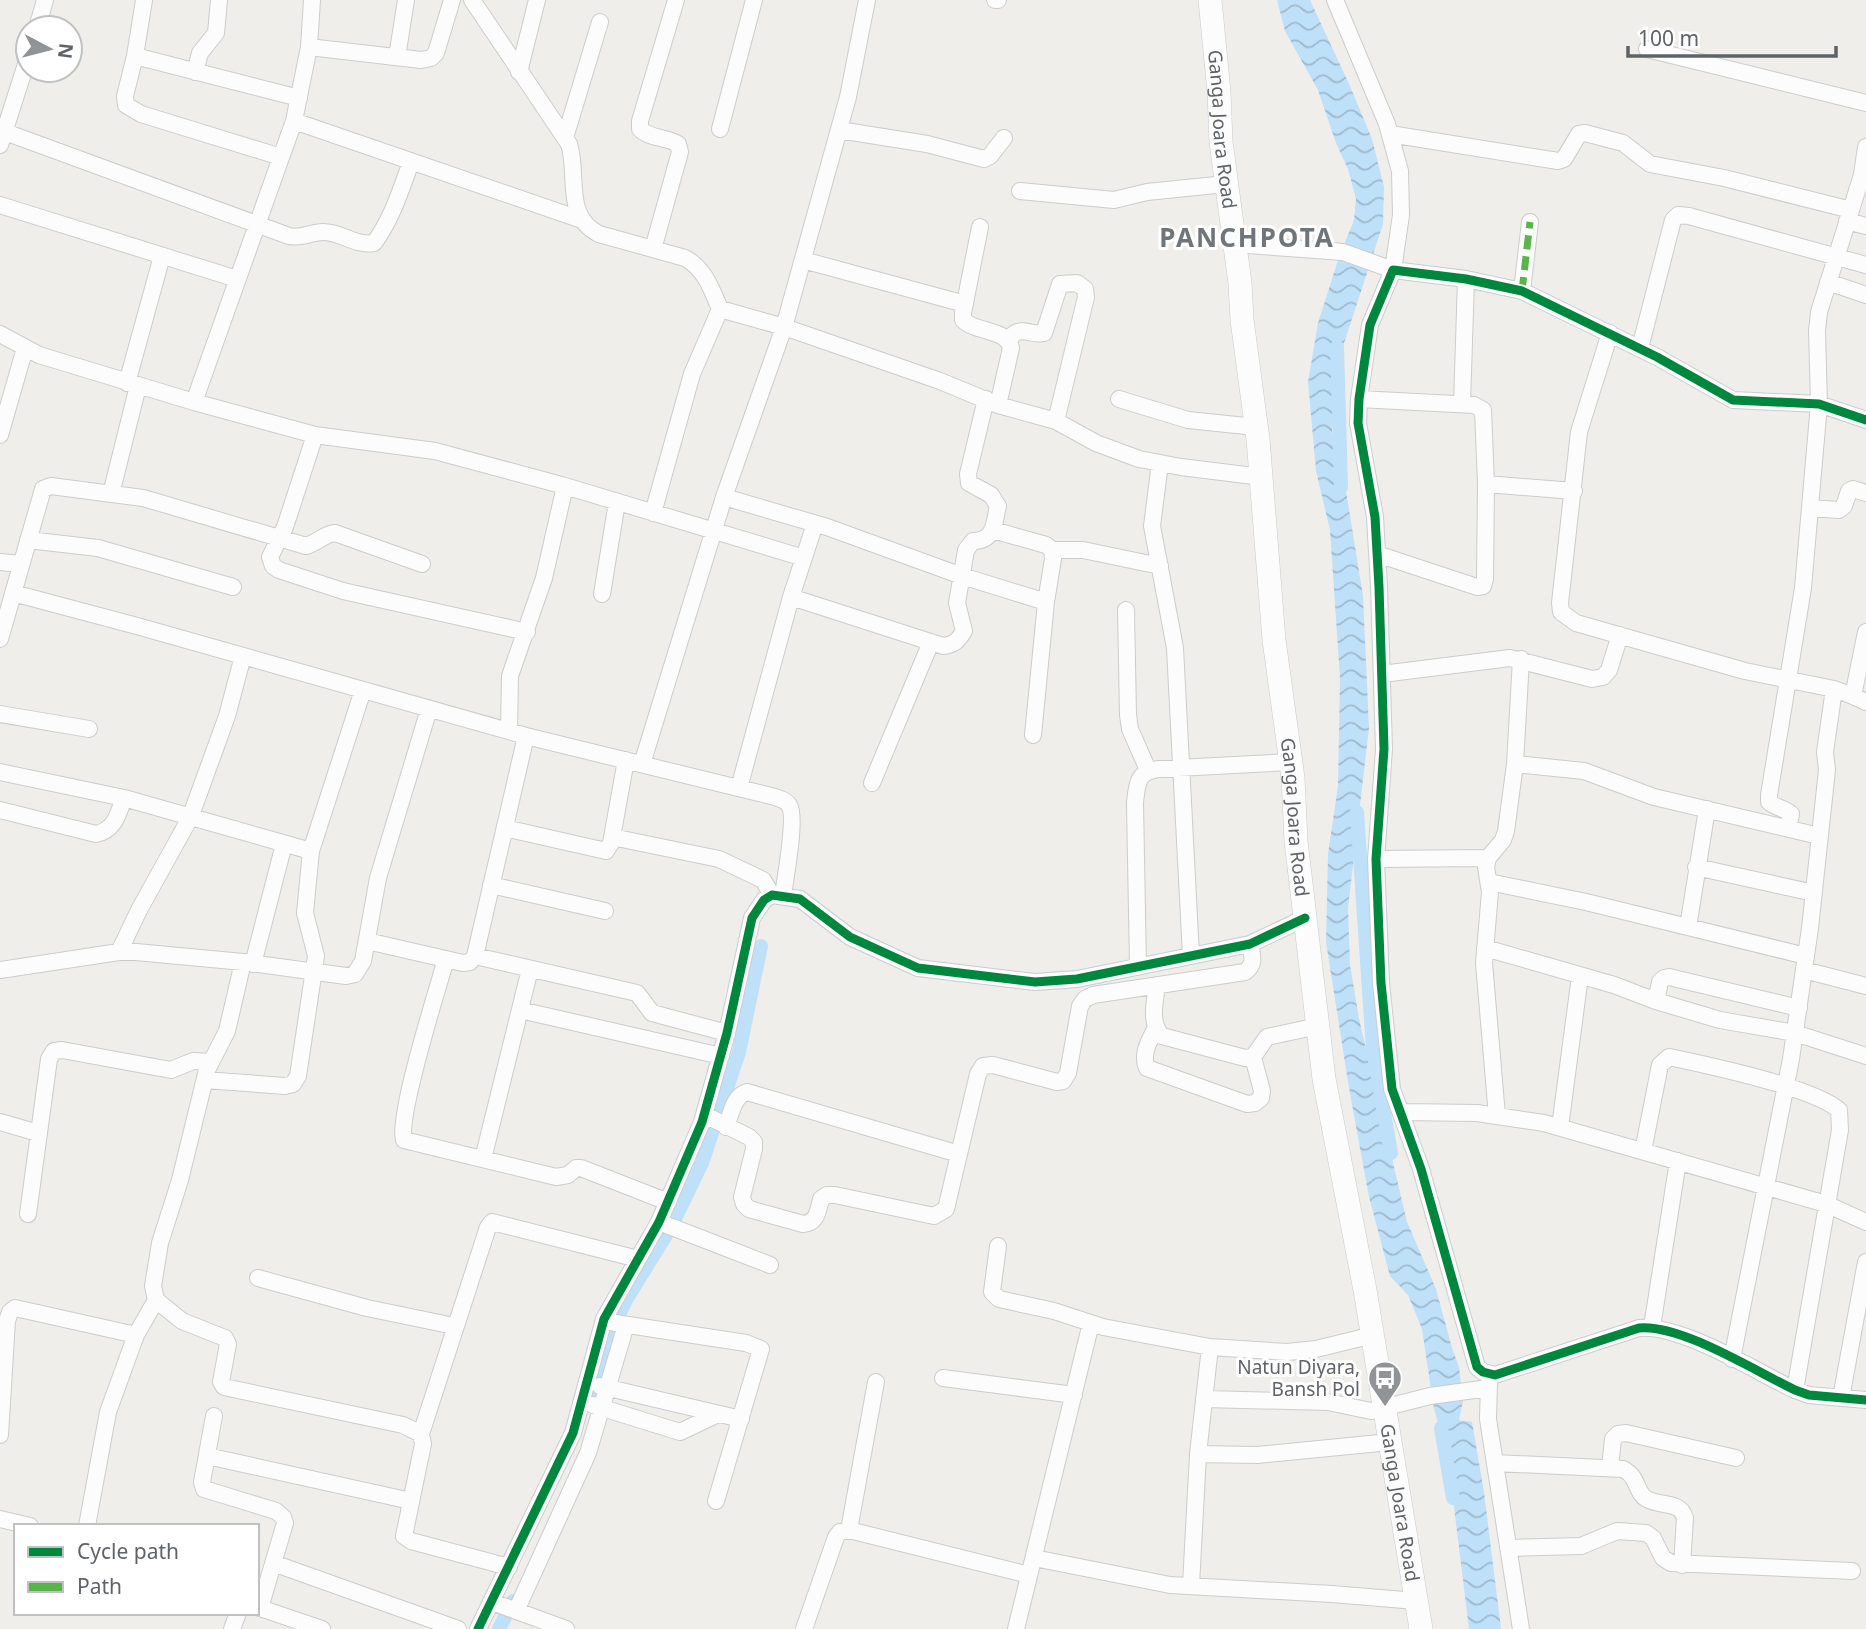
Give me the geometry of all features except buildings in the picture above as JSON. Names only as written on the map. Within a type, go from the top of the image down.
[{"type":"main road","name":"Ganga Joara Road","points":[[1210,0],[1226,184],[1262,477],[1273,628],[1324,1079],[1373,1335],[1421,1629]]},
{"type":"street","points":[[144,0],[125,96],[126,105],[131,110],[281,157]]},
{"type":"street","points":[[195,72],[200,54],[216,33],[219,0]]},
{"type":"street","points":[[194,402],[294,121],[309,47],[312,0]]},
{"type":"street","points":[[397,57],[406,0]]},
{"type":"street","points":[[309,47],[421,60],[431,58],[436,53],[452,0]]},
{"type":"street","points":[[519,72],[537,0]]},
{"type":"street","points":[[653,249],[680,152],[678,144],[673,141],[644,133],[640,129],[640,121],[676,0]]},
{"type":"street","points":[[720,129],[754,0]]},
{"type":"street","points":[[505,828],[599,851],[610,848],[634,762],[784,327],[848,97],[867,0]]},
{"type":"street","points":[[1335,0],[1390,134],[1401,171],[1401,215],[1370,325],[1358,423],[1375,517],[1377,554],[1384,750],[1376,859],[1381,983],[1392,1089],[1421,1169],[1477,1367],[1489,1381],[1488,1419],[1521,1629]]},
{"type":"street","points":[[477,2],[519,72],[565,138],[572,153],[574,194],[582,220],[589,229],[697,264],[705,275],[720,309],[692,374],[653,513]]},
{"type":"street","points":[[565,138],[600,22]]},
{"type":"street","points":[[1647,49],[1866,103]]},
{"type":"street","points":[[135,56],[299,98]]},
{"type":"street","points":[[20,84],[3,139],[296,238],[324,232],[356,243],[374,243],[395,205],[411,162]]},
{"type":"street","points":[[294,121],[582,220]]},
{"type":"street","points":[[839,130],[927,144],[984,159],[990,156],[1004,138]]},
{"type":"street","points":[[1390,134],[1558,161],[1564,159],[1578,134],[1585,133],[1623,143],[1650,164],[1724,178],[1849,216],[1866,226]]},
{"type":"street","points":[[1788,828],[1791,814],[1769,802],[1769,795],[1803,588],[1819,404],[1819,312],[1862,174],[1866,148]]},
{"type":"street","points":[[1020,191],[1114,200],[1147,192],[1226,184]]},
{"type":"street","points":[[0,205],[237,279]]},
{"type":"street","points":[[1640,348],[1673,220],[1678,215],[1866,265]]},
{"type":"street","points":[[1522,291],[1530,222]]},
{"type":"street","points":[[791,597],[943,646],[952,645],[964,631],[957,604],[969,544],[983,541],[989,536],[993,530],[998,506],[991,495],[969,483],[968,474],[1011,348],[1005,337],[969,326],[963,320],[980,227]]},
{"type":"street","points":[[1234,244],[1343,252],[1388,268],[1466,279],[1522,291],[1640,348],[1733,400],[1819,404],[1866,420]]},
{"type":"street","points":[[111,494],[132,385],[162,256]]},
{"type":"street","points":[[803,260],[965,303]]},
{"type":"street","points":[[1462,404],[1466,279]]},
{"type":"street","points":[[1828,282],[1866,295]]},
{"type":"street","points":[[1009,341],[1012,334],[1018,331],[1044,333],[1060,284],[1077,283],[1085,289],[1086,297],[1056,421]]},
{"type":"street","points":[[720,309],[784,327],[940,381],[992,402],[1056,421],[1096,443],[1139,459],[1262,477]]},
{"type":"street","points":[[1610,333],[1579,432],[1561,612],[1576,623],[1787,680],[1834,689],[1860,699],[1866,632]]},
{"type":"street","points":[[0,334],[39,355],[132,385],[315,435],[435,452],[565,486],[804,558]]},
{"type":"street","points":[[0,435],[25,348]]},
{"type":"street","points":[[1119,399],[1188,420],[1256,427]]},
{"type":"street","points":[[1359,399],[1462,404],[1483,410],[1486,484],[1483,586],[1477,587],[1377,554]]},
{"type":"street","points":[[315,435],[280,539],[270,557],[273,566],[343,591],[527,632]]},
{"type":"street","points":[[1160,463],[1152,516],[1175,648],[1191,956]]},
{"type":"street","points":[[1486,484],[1574,491]]},
{"type":"street","points":[[1,629],[43,489],[51,486],[162,502],[306,546],[314,544],[327,534],[335,533],[422,564]]},
{"type":"street","points":[[509,731],[510,676],[544,578],[565,486]]},
{"type":"street","points":[[1810,508],[1839,510],[1844,506],[1849,491],[1853,489],[1866,493]]},
{"type":"street","points":[[724,497],[815,524],[962,576],[1046,602]]},
{"type":"street","points":[[602,594],[617,502]]},
{"type":"street","points":[[739,788],[791,597],[815,524]]},
{"type":"street","points":[[993,530],[1046,545],[1052,550],[1083,551],[1160,566]]},
{"type":"street","points":[[28,540],[98,548],[233,587]]},
{"type":"street","points":[[1033,734],[1052,550]]},
{"type":"street","points":[[0,562],[21,564]]},
{"type":"street","points":[[13,593],[526,736],[775,796],[791,806],[793,820],[778,896]]},
{"type":"street","points":[[1126,611],[1128,715],[1130,729],[1148,770]]},
{"type":"street","points":[[1382,674],[1496,659],[1521,659],[1592,679],[1603,677],[1609,670],[1620,635]]},
{"type":"street","points":[[872,783],[931,642]]},
{"type":"street","points":[[119,952],[190,818],[227,716],[243,656]]},
{"type":"street","points":[[1497,1116],[1485,979],[1489,882],[1486,867],[1488,858],[1503,840],[1506,831],[1516,764],[1521,659]]},
{"type":"street","points":[[1732,1359],[1795,1033],[1814,893],[1827,770],[1825,752],[1834,689]]},
{"type":"street","points":[[205,1080],[285,1086],[293,1084],[298,1076],[316,956],[306,913],[311,851],[363,690]]},
{"type":"street","points":[[0,970],[119,952],[248,963],[346,976],[355,974],[363,961],[378,878],[429,709]]},
{"type":"street","points":[[0,714],[89,729]]},
{"type":"street","points":[[367,941],[463,963],[470,962],[475,956],[526,736]]},
{"type":"street","points":[[1138,967],[1135,803],[1141,776],[1148,770],[1290,762]]},
{"type":"street","points":[[1516,764],[1584,771],[1654,797],[1819,836]]},
{"type":"street","points":[[0,772],[124,798],[311,851]]},
{"type":"street","points":[[0,810],[96,834],[113,826],[124,798]]},
{"type":"street","points":[[1688,927],[1707,809]]},
{"type":"street","points":[[612,837],[719,859],[763,880],[778,896]]},
{"type":"street","points":[[284,844],[227,1031],[205,1080],[184,1168],[160,1243],[153,1286],[156,1300],[182,1321],[225,1338],[228,1344],[221,1382],[224,1387],[403,1425],[421,1434]]},
{"type":"street","points":[[1376,859],[1488,858]]},
{"type":"street","points":[[1696,867],[1814,893]]},
{"type":"street","points":[[1489,882],[1688,927],[1805,963],[1866,986]]},
{"type":"street","points":[[491,885],[605,911]]},
{"type":"street","points":[[598,1385],[604,1319],[659,1222],[705,1115],[727,1033],[752,918],[758,906],[778,896],[800,899],[850,937],[903,962],[929,970],[1035,982],[1077,979],[1250,944],[1305,918]]},
{"type":"street","points":[[705,1115],[754,1142],[742,1197],[749,1209],[810,1224],[815,1219],[821,1199],[827,1195],[934,1216],[941,1214],[946,1209],[978,1074],[983,1066],[993,1065],[1057,1082],[1063,1081],[1068,1073],[1080,1006],[1085,999],[1093,995],[1245,972],[1251,968],[1253,960],[1250,944]]},
{"type":"street","points":[[1485,948],[1732,1023],[1795,1033],[1866,1056]]},
{"type":"street","points":[[475,956],[637,993],[652,1013],[727,1033]]},
{"type":"street","points":[[446,959],[407,1100],[401,1132],[404,1140],[556,1177],[568,1175],[576,1168],[581,1168],[668,1202]]},
{"type":"street","points":[[483,1158],[530,969]]},
{"type":"street","points":[[1560,1127],[1580,976]]},
{"type":"street","points":[[1656,1001],[1660,982],[1669,977],[1798,1008]]},
{"type":"street","points":[[1157,985],[1155,1028],[1143,1060],[1147,1068],[1247,1104],[1255,1103],[1261,1098],[1262,1091],[1253,1057]]},
{"type":"street","points":[[520,1010],[721,1056]]},
{"type":"street","points":[[1155,1028],[1162,1036],[1172,1040],[1245,1058],[1253,1057],[1267,1037],[1318,1026]]},
{"type":"street","points":[[28,1214],[38,1133],[50,1059],[54,1051],[62,1050],[171,1070],[193,1061],[211,1062]]},
{"type":"street","points":[[1643,1151],[1660,1065],[1669,1057],[1786,1087],[1832,1104],[1839,1110],[1840,1130],[1795,1390]]},
{"type":"street","points":[[726,1127],[736,1100],[741,1093],[747,1092],[959,1154]]},
{"type":"street","points":[[1401,1112],[1477,1113],[1560,1127],[1826,1204],[1866,1222]]},
{"type":"street","points":[[0,1122],[38,1133]]},
{"type":"street","points":[[1652,1327],[1678,1161]]},
{"type":"street","points":[[509,1567],[411,1541],[404,1536],[423,1444],[421,1434],[488,1227],[492,1222],[638,1259]]},
{"type":"street","points":[[659,1222],[770,1265]]},
{"type":"street","points":[[998,1246],[992,1292],[999,1299],[1054,1311],[1091,1323],[1210,1347],[1286,1352],[1316,1349],[1373,1335]]},
{"type":"street","points":[[1841,1398],[1866,1262]]},
{"type":"street","points":[[258,1278],[367,1308],[454,1326]]},
{"type":"street","points":[[87,1524],[108,1412],[136,1335],[156,1300]]},
{"type":"street","points":[[0,1426],[2,1363],[7,1321],[10,1312],[15,1308],[136,1335]]},
{"type":"street","points":[[604,1319],[626,1325],[746,1343],[761,1349],[716,1502]]},
{"type":"street","points":[[1016,1629],[1091,1323]]},
{"type":"street","points":[[478,1629],[504,1607],[583,1464],[592,1405],[598,1385],[626,1325]]},
{"type":"street","points":[[1204,1399],[1328,1402],[1371,1411],[1464,1390],[1639,1328],[1652,1327],[1678,1333],[1809,1395],[1866,1400]]},
{"type":"street","points":[[1191,1585],[1198,1454],[1210,1347]]},
{"type":"street","points":[[943,1378],[1073,1395]]},
{"type":"street","points":[[849,1530],[876,1382]]},
{"type":"street","points":[[598,1385],[741,1419]]},
{"type":"street","points":[[592,1405],[680,1433],[718,1414]]},
{"type":"street","points":[[504,1607],[509,1567],[568,1446],[592,1405]]},
{"type":"street","points":[[214,1416],[202,1482],[204,1489],[276,1511],[285,1523],[259,1607],[322,1629]]},
{"type":"street","points":[[1610,1468],[1613,1439],[1618,1434],[1626,1433],[1736,1458]]},
{"type":"street","points":[[1198,1454],[1257,1455],[1390,1442]]},
{"type":"street","points":[[207,1456],[411,1501]]},
{"type":"street","points":[[1495,1463],[1610,1468],[1631,1473],[1641,1494],[1648,1500],[1679,1507],[1684,1511],[1682,1565]]},
{"type":"street","points":[[0,1520],[20,1524]]},
{"type":"street","points":[[804,1629],[840,1532],[849,1530],[1029,1575]]},
{"type":"street","points":[[1508,1548],[1581,1546],[1617,1531],[1646,1533],[1653,1538],[1663,1558],[1682,1565],[1852,1571]]},
{"type":"street","points":[[1034,1558],[1156,1583],[1416,1601]]},
{"type":"street","points":[[273,1563],[458,1629]]},
{"type":"street","points":[[504,1607],[566,1629]]},
{"type":"water","points":[[1277,0],[1310,0],[1372,139],[1384,187],[1383,224],[1332,380],[1332,433],[1347,497],[1363,596],[1369,728],[1348,908],[1350,965],[1359,1019],[1407,1222],[1436,1289],[1459,1367],[1463,1401],[1459,1420],[1472,1422],[1484,1492],[1501,1629],[1469,1629],[1448,1458],[1434,1409],[1422,1329],[1408,1295],[1390,1276],[1369,1197],[1326,942],[1328,854],[1338,786],[1340,678],[1330,530],[1316,471],[1308,382],[1318,323],[1354,220],[1356,199],[1348,169],[1318,90],[1285,31]]},
{"type":"waterway","points":[[1337,347],[1341,487]]},
{"type":"waterway","points":[[1357,812],[1373,1050],[1391,1153]]},
{"type":"waterway","points":[[597,1395],[615,1323],[671,1227],[702,1163],[739,1052],[761,946]]},
{"type":"waterway","points":[[1441,1428],[1453,1498]]},
{"type":"waterway","points":[[499,1629],[513,1601]]},
{"type":"marked path","points":[[1522,291],[1530,222]]},
{"type":"cycle path","points":[[1866,420],[1819,404],[1733,400],[1657,357],[1522,291],[1466,279],[1393,270],[1370,325],[1358,423],[1375,517],[1379,587],[1384,749],[1376,859],[1381,983],[1392,1089],[1421,1169],[1477,1367],[1483,1372],[1495,1375],[1639,1328],[1656,1329],[1696,1341],[1809,1395],[1866,1400]]},
{"type":"cycle path","points":[[478,1629],[573,1433],[604,1319],[659,1222],[702,1122],[727,1033],[752,918],[764,900],[772,895],[800,899],[850,937],[918,968],[1035,982],[1077,979],[1250,944],[1305,918]]},
{"type":"place","name":"Natun Diyara, Bansh Pol","points":[[1385,1408]]},
{"type":"district","name":"PANCHPOTA","points":[[1247,238]]}]
